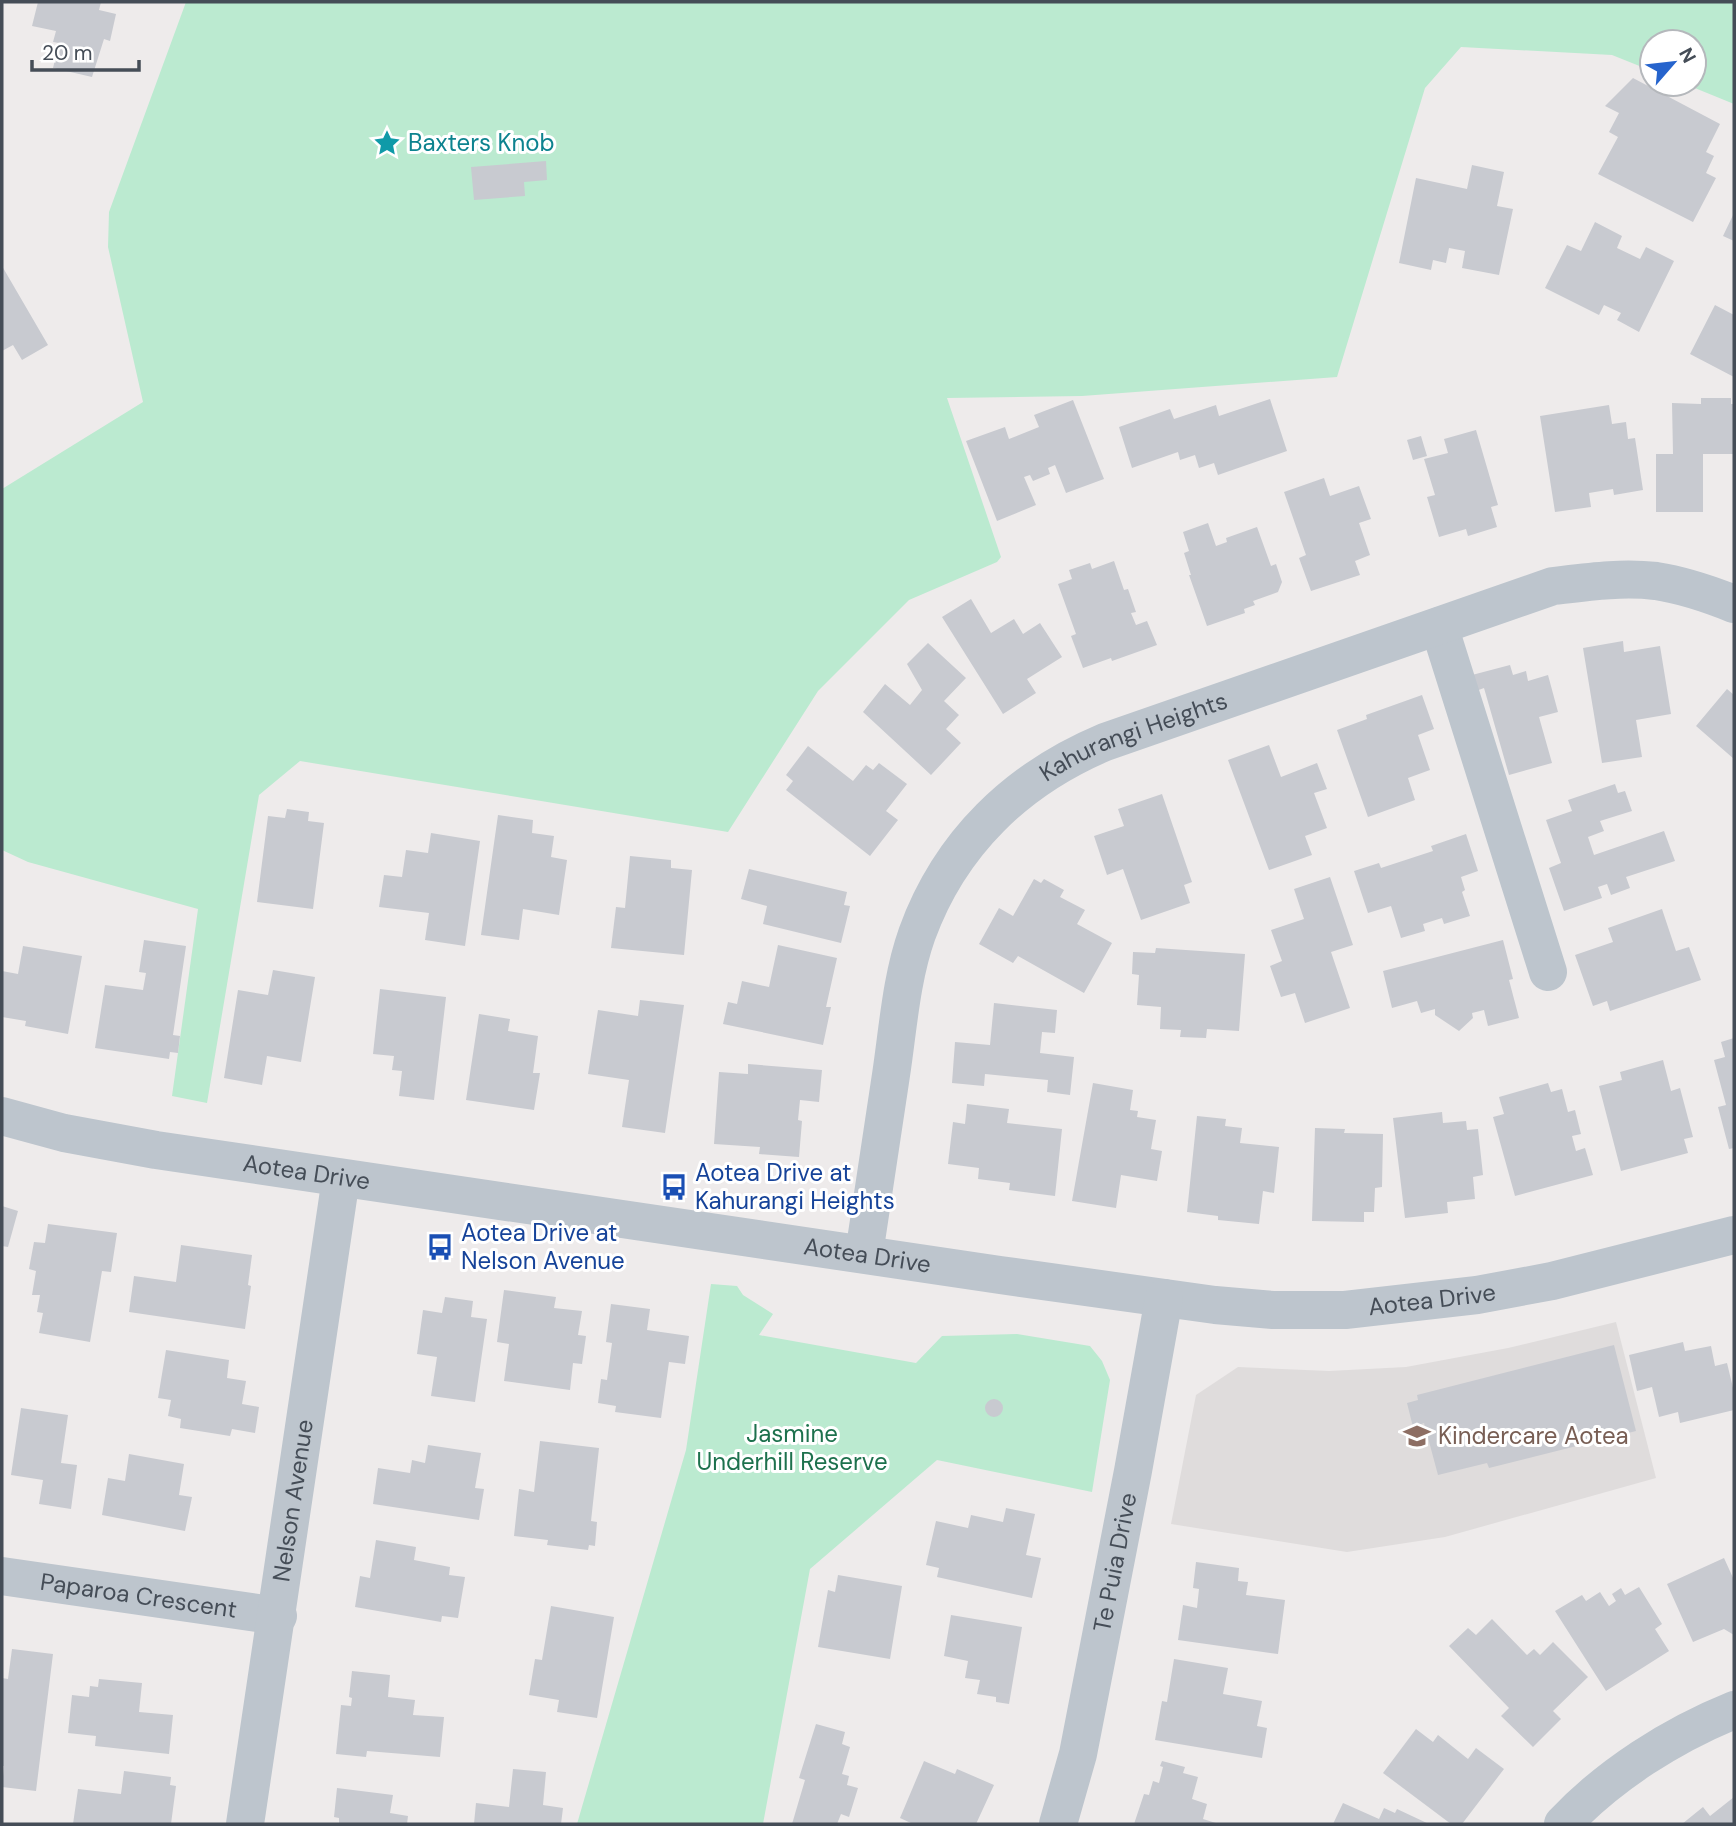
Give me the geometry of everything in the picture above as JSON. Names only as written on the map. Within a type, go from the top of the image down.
[{"type":"street","name":"Kahurangi Heights","points":[[864,1254],[904,988],[917,934],[939,887],[964,849],[996,810],[1035,778],[1071,756],[1105,742],[1553,586],[1603,580],[1656,581],[1734,602]]},
{"type":"street","points":[[1439,626],[1548,972]]},
{"type":"street","name":"Aotea Drive","points":[[2,1116],[64,1133],[156,1150],[1164,1298],[1273,1310],[1345,1310],[1477,1295],[1552,1281],[1734,1235]]},
{"type":"street","name":"Nelson Avenue","points":[[245,1824],[341,1178]]},
{"type":"street","name":"Te Puia Drive","points":[[1058,1824],[1079,1754],[1164,1298]]},
{"type":"street","name":"Paparoa Crescent","points":[[2,1576],[278,1616]]},
{"type":"street","points":[[1563,1824],[1647,1755],[1709,1720],[1734,1710]]},
{"type":"shaded area","name":"Kindercare Aotea","points":[[1616,1322],[1656,1478],[1445,1537],[1347,1552],[1171,1524],[1196,1395],[1238,1367],[1329,1371],[1406,1367],[1508,1348]]},
{"type":"green space","points":[[186,2],[1734,2],[1734,104],[1708,93],[1708,28],[1638,28],[1638,65],[1612,55],[1461,47],[1425,88],[1337,377],[1082,396],[947,398],[1001,557],[997,562],[909,600],[818,691],[728,832],[300,761],[259,795],[207,1103],[172,1096],[198,909],[28,862],[2,850],[2,489],[143,402],[108,247],[109,212]]},
{"type":"green space","name":"Jasmine Underhill Reserve","points":[[711,1284],[737,1286],[743,1295],[773,1314],[759,1335],[916,1363],[942,1336],[1017,1334],[1090,1346],[1102,1361],[1110,1380],[1092,1492],[937,1460],[810,1569],[763,1824],[577,1824],[686,1450]]},
{"type":"building","points":[[38,2],[101,2],[99,10],[116,14],[110,41],[104,39],[92,77],[53,68],[59,43],[53,42],[56,31],[32,26]]},
{"type":"building","points":[[1633,78],[1638,81],[1638,98],[1671,98],[1720,124],[1706,152],[1714,156],[1706,173],[1716,178],[1693,222],[1598,174],[1618,137],[1609,132],[1619,113],[1605,106]]},
{"type":"building","points":[[546,161],[547,180],[524,182],[525,196],[474,200],[471,167]]},
{"type":"building","points":[[1472,165],[1504,172],[1497,206],[1513,209],[1499,275],[1462,268],[1465,251],[1449,248],[1446,263],[1433,260],[1431,270],[1399,263],[1416,178],[1467,189]]},
{"type":"building","points":[[1734,213],[1734,241],[1723,236]]},
{"type":"building","points":[[1595,222],[1622,236],[1617,248],[1640,259],[1646,247],[1674,261],[1639,332],[1617,320],[1621,313],[1604,305],[1599,315],[1545,288],[1567,245],[1581,251]]},
{"type":"building","points":[[2,266],[48,345],[22,360],[13,345],[2,351]]},
{"type":"building","points":[[1715,305],[1734,315],[1734,377],[1690,354]]},
{"type":"building","points":[[1701,398],[1731,398],[1731,404],[1734,404],[1734,454],[1703,454],[1703,512],[1656,512],[1656,454],[1673,454],[1672,403],[1701,404]]},
{"type":"building","points":[[1270,399],[1287,451],[1218,475],[1214,463],[1199,468],[1195,455],[1180,460],[1178,452],[1132,468],[1119,427],[1170,409],[1174,419],[1216,405],[1219,416]]},
{"type":"building","points":[[1073,400],[1104,479],[1066,493],[1055,465],[1048,468],[1050,474],[1033,481],[1030,475],[1024,477],[1036,505],[997,521],[966,441],[1005,427],[1009,439],[1039,427],[1034,415]]},
{"type":"building","points":[[1609,405],[1612,424],[1626,422],[1628,439],[1635,438],[1643,490],[1614,495],[1613,489],[1589,493],[1591,507],[1555,512],[1540,416]]},
{"type":"building","points":[[1476,430],[1498,505],[1491,507],[1497,527],[1468,536],[1466,529],[1439,537],[1427,497],[1435,495],[1424,459],[1448,453],[1444,439]]},
{"type":"building","points":[[1421,436],[1427,456],[1413,460],[1407,440]]},
{"type":"building","points":[[1324,478],[1330,496],[1359,486],[1371,519],[1359,523],[1370,555],[1355,561],[1360,575],[1311,591],[1299,558],[1306,555],[1284,492]]},
{"type":"building","points":[[1208,523],[1216,546],[1227,542],[1226,538],[1257,527],[1271,566],[1276,564],[1282,582],[1278,592],[1253,601],[1255,605],[1244,609],[1245,613],[1207,626],[1189,575],[1184,553],[1189,551],[1183,532]]},
{"type":"building","points":[[1114,561],[1124,590],[1128,589],[1136,612],[1131,613],[1136,625],[1147,621],[1157,645],[1083,668],[1071,636],[1076,634],[1058,584],[1072,579],[1069,570],[1090,563],[1092,569]]},
{"type":"building","points":[[971,599],[991,633],[1014,619],[1023,634],[1040,623],[1062,657],[1027,679],[1036,693],[1003,714],[942,617]]},
{"type":"building","points":[[1623,641],[1624,652],[1660,646],[1671,714],[1636,720],[1642,757],[1602,763],[1583,648]]},
{"type":"building","points":[[928,643],[966,678],[944,701],[959,715],[946,729],[961,743],[931,775],[863,712],[885,684],[910,705],[922,690],[907,664]]},
{"type":"building","points":[[1510,665],[1513,675],[1526,671],[1528,681],[1548,675],[1558,712],[1539,717],[1552,763],[1509,775],[1484,688],[1476,691],[1472,675]]},
{"type":"building","points":[[1727,689],[1734,695],[1734,759],[1696,726]]},
{"type":"building","points":[[1422,695],[1434,729],[1418,735],[1430,770],[1408,778],[1415,800],[1368,817],[1337,730],[1367,719],[1366,715]]},
{"type":"building","points":[[1269,745],[1281,777],[1317,763],[1327,789],[1314,793],[1327,828],[1305,836],[1312,855],[1269,870],[1228,760]]},
{"type":"building","points":[[808,746],[853,781],[866,765],[873,770],[879,763],[907,784],[886,811],[898,820],[870,856],[786,790],[793,781],[786,775]]},
{"type":"building","points":[[1615,784],[1618,793],[1625,791],[1632,811],[1600,821],[1604,831],[1588,837],[1594,855],[1664,831],[1675,861],[1626,877],[1630,888],[1611,895],[1607,884],[1598,887],[1602,898],[1564,911],[1549,868],[1561,863],[1546,820],[1572,811],[1568,800]]},
{"type":"building","points":[[1162,794],[1192,882],[1184,885],[1190,903],[1141,920],[1123,869],[1107,875],[1094,836],[1124,826],[1118,809]]},
{"type":"building","points":[[287,809],[309,812],[308,821],[324,823],[313,909],[257,902],[268,816],[285,818]]},
{"type":"building","points":[[498,815],[533,820],[532,833],[554,836],[551,857],[567,860],[559,915],[523,909],[519,940],[481,935]]},
{"type":"building","points":[[431,833],[480,841],[465,946],[425,940],[429,913],[379,907],[384,875],[402,877],[406,850],[428,853]]},
{"type":"building","points":[[1466,834],[1478,871],[1461,877],[1465,890],[1462,892],[1470,916],[1444,924],[1442,918],[1423,924],[1425,931],[1401,938],[1391,906],[1368,913],[1354,871],[1379,863],[1381,868],[1433,851],[1431,846]]},
{"type":"building","points":[[630,856],[671,860],[671,868],[692,870],[684,955],[611,948],[616,907],[625,908]]},
{"type":"building","points":[[749,869],[847,892],[844,905],[850,906],[841,943],[763,924],[767,906],[741,899]]},
{"type":"building","points":[[1330,877],[1353,945],[1331,952],[1350,1008],[1305,1023],[1295,993],[1281,997],[1270,966],[1282,961],[1271,930],[1304,919],[1294,889]]},
{"type":"building","points":[[1034,879],[1041,883],[1044,879],[1064,890],[1060,897],[1085,910],[1077,924],[1112,943],[1084,993],[1018,956],[1013,963],[979,944],[999,908],[1013,916]]},
{"type":"building","points":[[1662,909],[1676,951],[1689,947],[1701,980],[1610,1011],[1607,1001],[1593,1006],[1575,955],[1613,942],[1608,928]]},
{"type":"building","points":[[144,940],[186,946],[173,1035],[180,1036],[178,1053],[170,1052],[169,1059],[95,1048],[105,985],[143,990],[146,973],[139,972]]},
{"type":"building","points":[[1503,940],[1513,979],[1509,980],[1519,1018],[1488,1026],[1484,1010],[1472,1013],[1473,1018],[1459,1031],[1435,1015],[1435,1009],[1421,1013],[1417,1001],[1392,1008],[1383,971]]},
{"type":"building","points":[[778,945],[837,958],[826,1007],[831,1007],[823,1045],[723,1024],[728,1002],[737,1004],[742,981],[769,987]]},
{"type":"building","points":[[23,946],[82,956],[68,1034],[25,1026],[26,1021],[2,1017],[2,971],[18,974]]},
{"type":"building","points":[[1156,948],[1245,954],[1239,1031],[1207,1029],[1206,1038],[1180,1037],[1181,1030],[1160,1029],[1161,1007],[1137,1005],[1139,975],[1132,974],[1133,952],[1155,953]]},
{"type":"building","points":[[273,970],[315,977],[301,1062],[267,1056],[262,1085],[224,1078],[238,990],[268,995]]},
{"type":"building","points":[[380,989],[446,997],[434,1100],[399,1096],[402,1071],[392,1070],[394,1056],[373,1054]]},
{"type":"building","points":[[640,1000],[684,1005],[665,1133],[622,1127],[629,1080],[588,1074],[598,1010],[638,1016]]},
{"type":"building","points":[[994,1003],[1057,1010],[1055,1033],[1042,1032],[1040,1053],[1074,1057],[1070,1095],[1047,1092],[1048,1080],[985,1074],[984,1086],[952,1083],[955,1042],[990,1045]]},
{"type":"building","points":[[479,1014],[510,1019],[508,1031],[538,1036],[533,1073],[540,1073],[534,1110],[466,1100]]},
{"type":"building","points":[[1734,1038],[1734,1148],[1729,1149],[1718,1107],[1726,1105],[1714,1060],[1725,1057],[1721,1042]]},
{"type":"building","points":[[1663,1060],[1671,1091],[1680,1088],[1693,1137],[1684,1139],[1688,1153],[1621,1171],[1599,1086],[1622,1080],[1620,1072]]},
{"type":"building","points":[[748,1064],[822,1070],[819,1102],[800,1100],[798,1120],[802,1121],[799,1157],[759,1154],[760,1147],[714,1144],[719,1072],[748,1074]]},
{"type":"building","points":[[1093,1083],[1133,1090],[1130,1110],[1138,1111],[1137,1117],[1156,1120],[1151,1149],[1162,1151],[1157,1181],[1121,1175],[1116,1208],[1072,1201]]},
{"type":"building","points":[[1548,1083],[1551,1092],[1562,1089],[1568,1112],[1575,1110],[1581,1134],[1572,1136],[1576,1151],[1585,1148],[1593,1175],[1515,1196],[1493,1117],[1504,1114],[1499,1097]]},
{"type":"building","points":[[967,1104],[1009,1109],[1007,1123],[1062,1129],[1055,1196],[1009,1190],[1010,1183],[978,1179],[979,1168],[948,1164],[953,1122],[965,1124]]},
{"type":"building","points":[[1442,1112],[1443,1123],[1466,1121],[1467,1130],[1478,1129],[1483,1175],[1473,1177],[1475,1199],[1447,1202],[1448,1213],[1405,1218],[1393,1118]]},
{"type":"building","points":[[1197,1116],[1226,1119],[1225,1126],[1242,1128],[1240,1143],[1279,1147],[1274,1193],[1263,1191],[1259,1224],[1218,1220],[1218,1216],[1187,1212]]},
{"type":"building","points":[[1315,1128],[1345,1129],[1344,1133],[1383,1134],[1382,1187],[1375,1188],[1374,1212],[1364,1212],[1364,1222],[1312,1221]]},
{"type":"building","points":[[2,1206],[18,1211],[8,1247],[2,1246]]},
{"type":"building","points":[[48,1224],[117,1233],[111,1272],[102,1271],[90,1342],[39,1333],[43,1313],[37,1312],[40,1295],[32,1295],[36,1271],[29,1269],[34,1242],[45,1243]]},
{"type":"building","points":[[181,1245],[252,1255],[245,1329],[129,1312],[134,1276],[176,1282]]},
{"type":"building","points":[[504,1290],[556,1297],[554,1308],[582,1311],[578,1335],[586,1336],[582,1364],[573,1363],[570,1390],[504,1381],[509,1344],[497,1342]]},
{"type":"building","points":[[445,1297],[473,1301],[471,1317],[487,1319],[475,1402],[431,1396],[437,1357],[417,1354],[423,1310],[442,1313]]},
{"type":"building","points":[[611,1304],[650,1309],[647,1330],[689,1336],[685,1364],[669,1362],[661,1418],[615,1412],[616,1406],[598,1403],[601,1379],[607,1380],[612,1343],[606,1342]]},
{"type":"building","points":[[1683,1342],[1685,1351],[1711,1346],[1715,1366],[1727,1363],[1734,1392],[1734,1410],[1680,1423],[1678,1412],[1659,1417],[1652,1387],[1637,1391],[1629,1355]]},
{"type":"building","name":"Kindercare Aotea","points":[[1614,1345],[1636,1431],[1489,1468],[1487,1463],[1438,1475],[1424,1423],[1413,1427],[1407,1403],[1418,1400],[1417,1395]]},
{"type":"building","points":[[166,1350],[229,1360],[227,1378],[246,1381],[242,1404],[259,1407],[255,1433],[232,1429],[230,1436],[180,1428],[181,1419],[168,1416],[171,1400],[158,1398]]},
{"type":"building","points":[[994,1399],[1000,1402],[1003,1408],[1000,1414],[994,1417],[988,1414],[985,1408],[988,1402]]},
{"type":"building","points":[[21,1408],[68,1415],[61,1463],[77,1465],[71,1509],[39,1504],[43,1480],[11,1475]]},
{"type":"building","points":[[540,1441],[599,1448],[591,1521],[597,1522],[595,1546],[589,1545],[588,1550],[547,1545],[548,1540],[514,1536],[519,1489],[534,1492]]},
{"type":"building","points":[[428,1445],[481,1453],[475,1488],[484,1489],[479,1520],[373,1504],[378,1468],[410,1473],[412,1460],[425,1463]]},
{"type":"building","points":[[129,1454],[184,1464],[179,1495],[192,1497],[185,1531],[102,1515],[108,1478],[125,1481]]},
{"type":"building","points":[[1006,1508],[1035,1514],[1026,1555],[1041,1558],[1032,1598],[937,1577],[939,1568],[926,1565],[936,1521],[968,1528],[971,1515],[1003,1522]]},
{"type":"building","points":[[376,1540],[416,1547],[414,1560],[450,1567],[449,1575],[465,1577],[458,1618],[442,1616],[441,1622],[355,1607],[360,1576],[370,1578]]},
{"type":"building","points":[[1724,1558],[1734,1580],[1734,1635],[1724,1629],[1693,1642],[1667,1584]]},
{"type":"building","points":[[1196,1562],[1239,1568],[1238,1581],[1248,1582],[1246,1595],[1285,1600],[1278,1654],[1178,1640],[1183,1605],[1197,1608],[1199,1589],[1193,1588]]},
{"type":"building","points":[[838,1575],[902,1586],[890,1659],[818,1647],[828,1590],[835,1592]]},
{"type":"building","points":[[1639,1587],[1662,1624],[1655,1629],[1669,1651],[1606,1691],[1555,1611],[1582,1595],[1586,1601],[1600,1592],[1609,1606],[1616,1601],[1612,1594],[1621,1588],[1625,1595]]},
{"type":"building","points":[[551,1606],[614,1617],[597,1718],[557,1712],[559,1700],[529,1695],[535,1659],[542,1660]]},
{"type":"building","points":[[951,1615],[1022,1627],[1009,1704],[996,1702],[996,1697],[977,1694],[980,1680],[965,1678],[968,1661],[944,1656]]},
{"type":"building","points":[[1492,1619],[1527,1655],[1534,1649],[1540,1655],[1553,1642],[1588,1677],[1553,1711],[1561,1719],[1533,1747],[1501,1716],[1509,1708],[1449,1646],[1468,1628],[1476,1635]]},
{"type":"building","points":[[12,1649],[53,1654],[36,1791],[2,1787],[2,1678],[8,1679]]},
{"type":"building","points":[[1174,1659],[1228,1668],[1223,1694],[1262,1701],[1257,1726],[1267,1728],[1262,1758],[1155,1740],[1162,1701],[1167,1702]]},
{"type":"building","points":[[352,1671],[390,1675],[388,1697],[415,1700],[413,1715],[444,1717],[440,1757],[367,1751],[366,1757],[336,1754],[341,1705],[351,1706],[352,1698],[349,1697]]},
{"type":"building","points":[[99,1679],[142,1683],[139,1712],[173,1715],[169,1754],[95,1746],[96,1736],[68,1733],[72,1695],[89,1697],[90,1686],[98,1687]]},
{"type":"building","points":[[816,1724],[845,1732],[842,1744],[850,1747],[842,1774],[849,1776],[847,1785],[858,1788],[849,1817],[841,1814],[837,1824],[792,1824],[805,1780],[799,1778]]},
{"type":"building","points":[[1416,1729],[1433,1742],[1438,1735],[1468,1759],[1476,1748],[1504,1769],[1462,1824],[1451,1824],[1383,1773]]},
{"type":"building","points":[[924,1761],[955,1774],[957,1769],[994,1785],[976,1824],[913,1824],[900,1818]]},
{"type":"building","points":[[1162,1761],[1185,1767],[1183,1773],[1198,1777],[1192,1799],[1207,1804],[1203,1819],[1219,1824],[1134,1824],[1144,1794],[1149,1795],[1153,1781],[1159,1783]]},
{"type":"building","points":[[513,1769],[546,1772],[543,1805],[563,1808],[561,1824],[474,1824],[476,1803],[509,1807]]},
{"type":"building","points":[[124,1771],[171,1777],[170,1785],[176,1786],[171,1824],[73,1824],[78,1789],[121,1794]]},
{"type":"building","points":[[337,1788],[393,1795],[390,1813],[408,1816],[407,1824],[339,1824],[339,1818],[334,1817]]},
{"type":"building","points":[[1734,1797],[1734,1824],[1682,1824],[1703,1807],[1710,1816]]},
{"type":"building","points":[[1343,1803],[1379,1819],[1384,1808],[1395,1813],[1397,1809],[1429,1824],[1333,1824]]},
{"type":"place","name":"Baxters Knob","points":[[387,143]]},
{"type":"place","name":"Aotea Drive at Kahurangi Heights","points":[[674,1187]]},
{"type":"place","name":"Aotea Drive at Nelson Avenue","points":[[440,1247]]},
{"type":"place","name":"Kindercare Aotea","points":[[1417,1436]]}]
